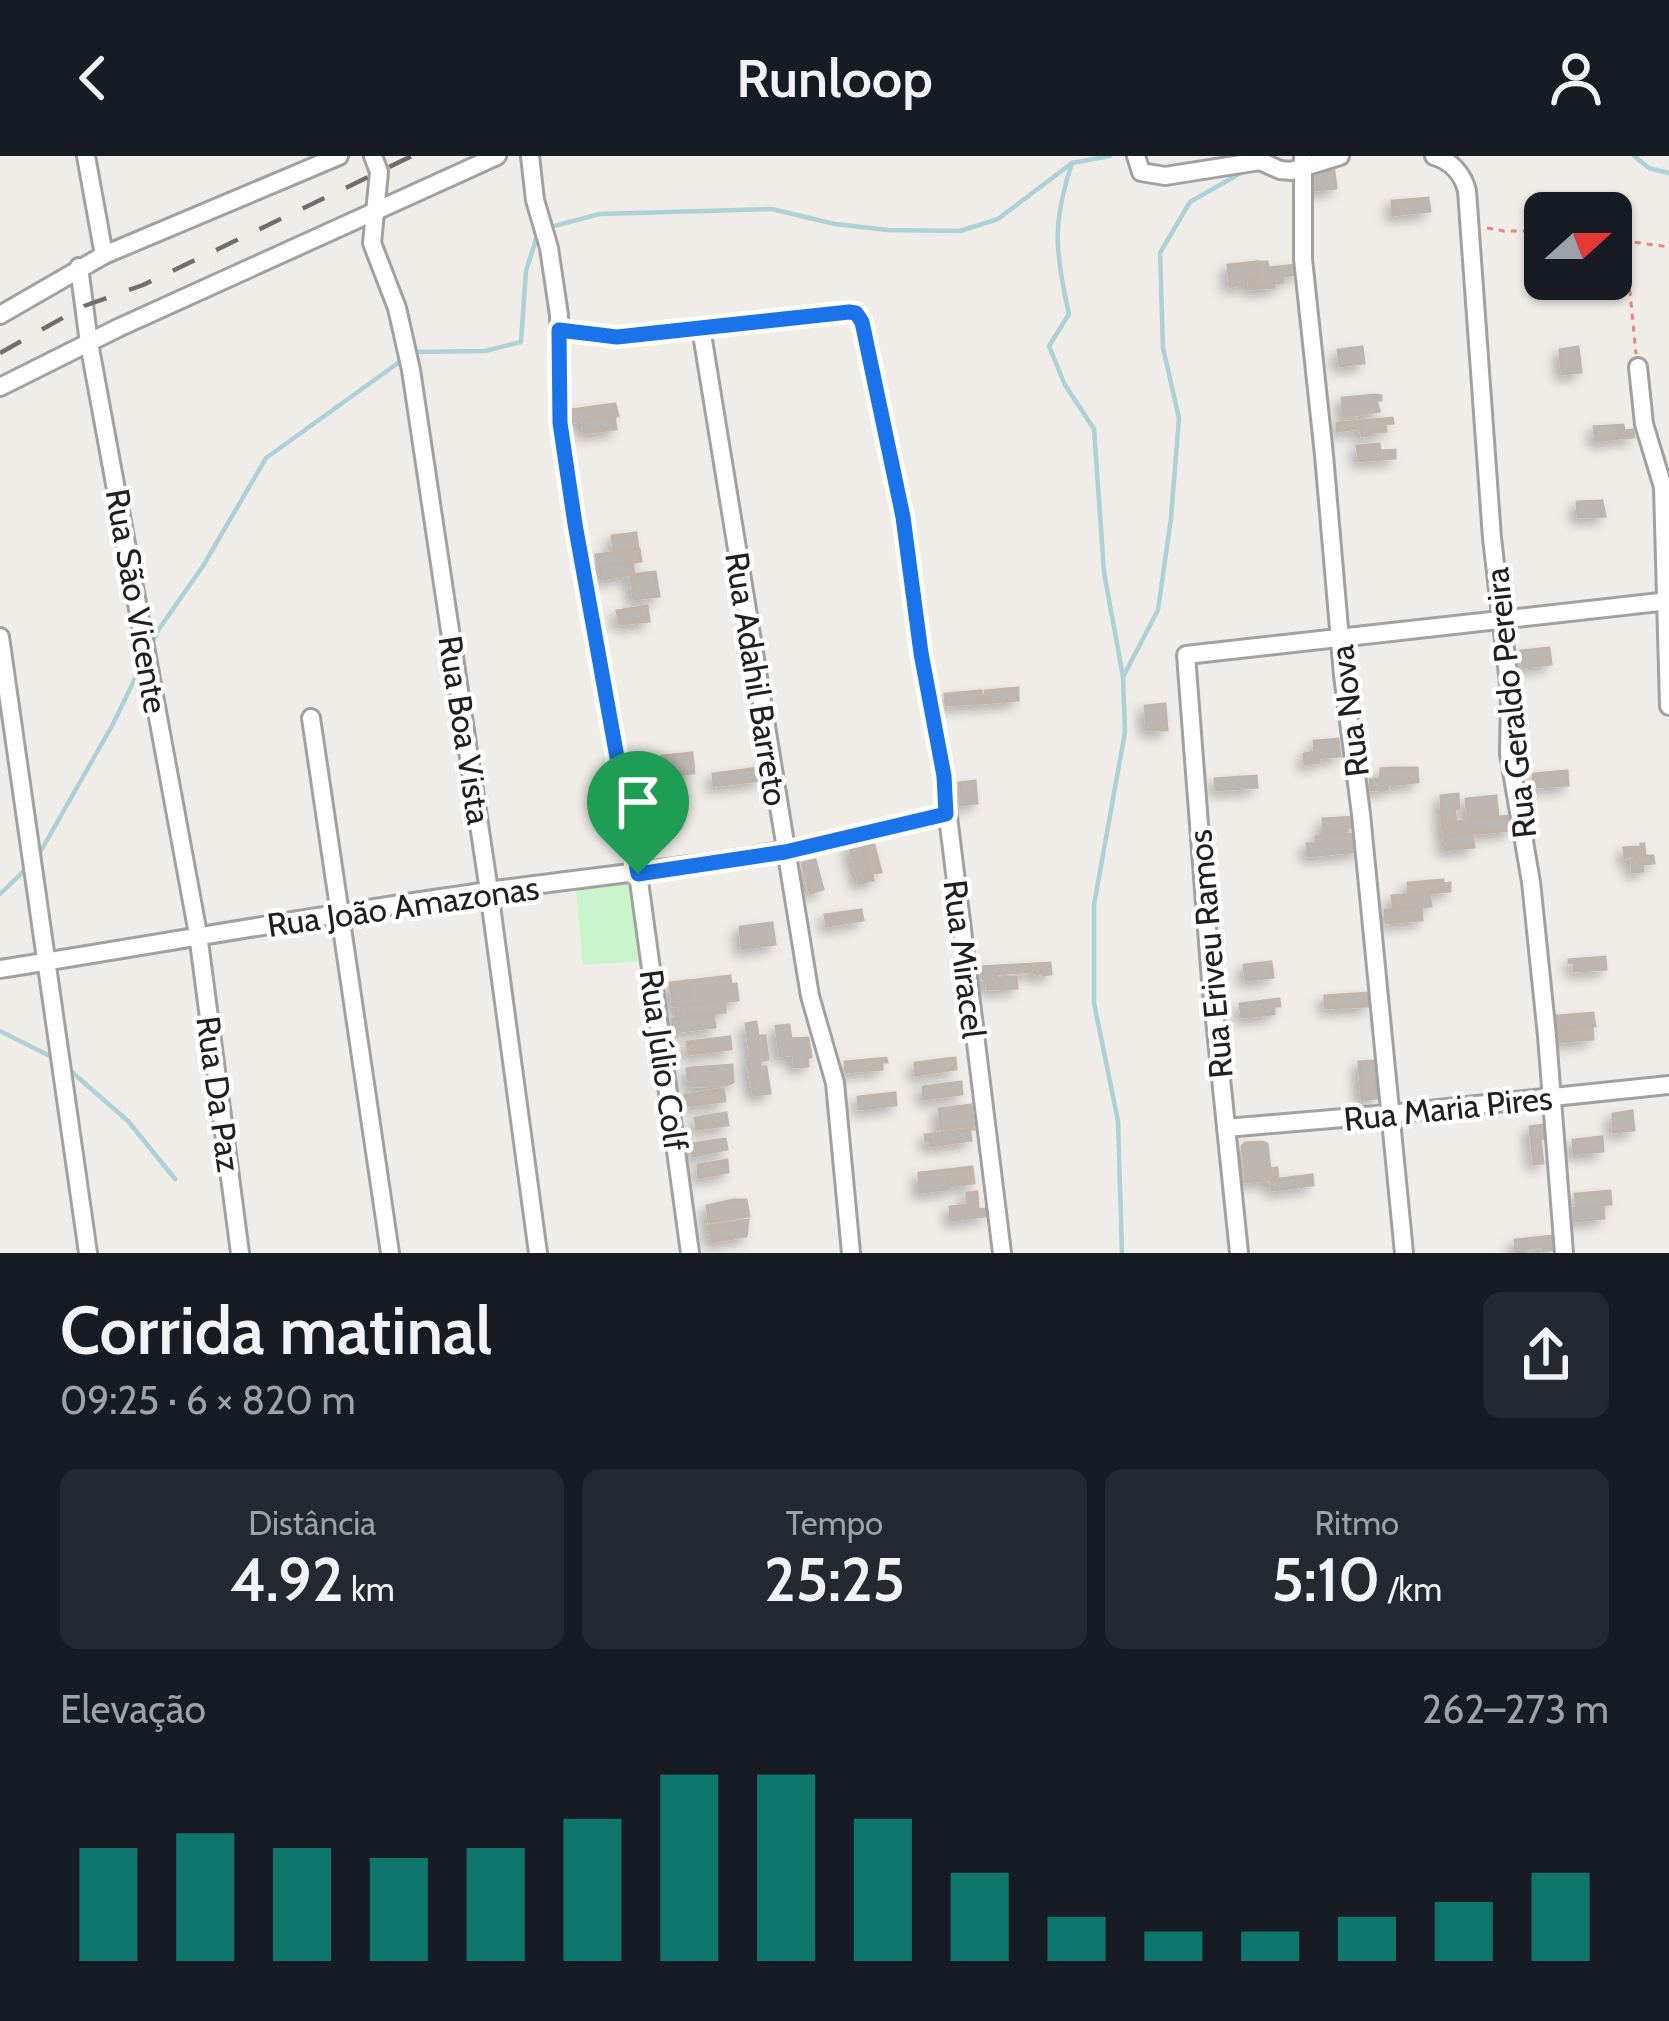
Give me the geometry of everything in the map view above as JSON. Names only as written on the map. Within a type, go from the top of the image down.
[{"type":"street","points":[[86,156],[104,255]]},
{"type":"street","points":[[0,315],[104,255],[339,156]]},
{"type":"street","name":"Rua Boa Vista","points":[[373,156],[379,172],[372,243],[397,308],[411,370],[538,1253]]},
{"type":"street","points":[[0,387],[496,156]]},
{"type":"street","name":"Rua Júlio Colf","points":[[530,156],[549,248],[559,330],[560,423],[638,874],[690,1253]]},
{"type":"street","points":[[1136,156],[1142,172],[1165,176],[1260,161],[1284,171],[1302,162],[1340,156]]},
{"type":"street","name":"Rua Geraldo Pereira","points":[[1434,156],[1454,167],[1466,184],[1490,517],[1510,692],[1509,754],[1531,883],[1564,1253]]},
{"type":"street","name":"Rua Nova","points":[[1302,162],[1303,260],[1403,1253]]},
{"type":"street","name":"Rua São Vicente","points":[[80,267],[89,343],[198,934]]},
{"type":"street","name":"Rua Miracel","points":[[700,328],[856,313],[862,322],[903,517],[944,776],[1002,1253]]},
{"type":"street","points":[[559,330],[617,337],[700,328]]},
{"type":"street","name":"Rua Adahil Barreto","points":[[700,328],[810,996],[835,1083],[850,1253]]},
{"type":"street","points":[[1638,367],[1644,424],[1663,487],[1669,706]]},
{"type":"street","points":[[1340,638],[1667,601]]},
{"type":"street","points":[[0,637],[88,1253]]},
{"type":"street","name":"Rua Eriveu Ramos","points":[[1239,1253],[1210,981],[1186,655],[1340,638]]},
{"type":"street","points":[[311,718],[390,1253]]},
{"type":"street","name":"Rua João Amazonas","points":[[0,969],[198,934],[785,852],[851,837]]},
{"type":"street","name":"Rua Da Paz","points":[[198,934],[240,1253]]},
{"type":"street","name":"Rua Maria Pires","points":[[1226,1127],[1669,1085]]},
{"type":"path","points":[[1469,225],[1524,231]]},
{"type":"path","points":[[1632,243],[1669,247]]},
{"type":"path","points":[[1631,300],[1638,367]]},
{"type":"path","points":[[851,837],[946,814]]},
{"type":"green space","points":[[630,884],[642,961],[583,965],[576,891]]},
{"type":"building","points":[[1334,171],[1336,188],[1315,190],[1313,173]]},
{"type":"building","points":[[1428,198],[1430,211],[1393,215],[1392,201]]},
{"type":"building","points":[[1257,262],[1267,262],[1268,268],[1298,265],[1299,274],[1283,276],[1283,282],[1274,287],[1250,289],[1248,279],[1259,278]]},
{"type":"building","points":[[1257,262],[1259,278],[1230,287],[1228,265]]},
{"type":"building","points":[[1362,347],[1364,363],[1340,366],[1338,350]]},
{"type":"building","points":[[1578,347],[1581,372],[1562,374],[1560,350]]},
{"type":"building","points":[[1381,396],[1376,400],[1379,411],[1344,417],[1342,398]]},
{"type":"building","points":[[615,404],[618,416],[573,422],[571,410]]},
{"type":"building","points":[[614,416],[616,429],[584,433],[582,421]]},
{"type":"building","points":[[1392,418],[1393,423],[1385,424],[1386,431],[1370,435],[1362,436],[1360,428],[1337,431],[1337,423]]},
{"type":"building","points":[[1623,425],[1624,431],[1633,430],[1634,437],[1624,438],[1620,432],[1621,438],[1596,441],[1594,427]]},
{"type":"building","points":[[1379,444],[1380,451],[1395,450],[1395,458],[1359,461],[1357,446]]},
{"type":"building","points":[[1602,501],[1605,516],[1578,517],[1577,502]]},
{"type":"building","points":[[636,533],[638,549],[614,552],[612,536]]},
{"type":"building","points":[[639,549],[641,561],[599,567],[596,555]]},
{"type":"building","points":[[632,562],[634,574],[601,579],[599,567]]},
{"type":"building","points":[[655,572],[659,596],[634,599],[630,575]]},
{"type":"building","points":[[647,606],[649,621],[620,624],[617,611]]},
{"type":"building","points":[[1549,648],[1551,664],[1523,667],[1521,651]]},
{"type":"building","points":[[1018,688],[1018,700],[981,703],[985,691]]},
{"type":"building","points":[[981,691],[981,703],[946,705],[945,694]]},
{"type":"building","points":[[1165,704],[1167,730],[1147,730],[1145,706]]},
{"type":"building","points":[[1338,739],[1340,756],[1305,764],[1304,754],[1315,752],[1314,741]]},
{"type":"building","points":[[692,753],[694,773],[664,776],[662,756]]},
{"type":"building","points":[[759,768],[761,780],[714,786],[713,774]]},
{"type":"building","points":[[1417,768],[1418,782],[1371,790],[1370,780],[1380,779],[1381,769]]},
{"type":"building","points":[[1567,771],[1568,785],[1537,787],[1533,779],[1533,774]]},
{"type":"building","points":[[1256,776],[1257,787],[1216,790],[1215,779]]},
{"type":"building","points":[[975,781],[977,803],[960,805],[959,783]]},
{"type":"building","points":[[1458,794],[1456,821],[1442,823],[1441,796]]},
{"type":"building","points":[[1496,796],[1498,817],[1468,818],[1466,799]]},
{"type":"building","points":[[1510,816],[1511,830],[1444,837],[1442,823]]},
{"type":"building","points":[[1354,817],[1355,827],[1324,833],[1323,819]]},
{"type":"building","points":[[1358,831],[1360,851],[1308,856],[1307,844],[1317,844],[1316,837],[1322,833],[1354,835]]},
{"type":"building","points":[[1472,834],[1474,847],[1445,850],[1444,836]]},
{"type":"building","points":[[873,841],[881,872],[872,873],[870,880],[862,843]]},
{"type":"building","points":[[862,843],[870,880],[867,877],[859,883],[849,846]]},
{"type":"building","points":[[1641,844],[1642,856],[1653,856],[1654,863],[1642,864],[1643,871],[1632,872],[1634,855],[1625,859],[1624,848]]},
{"type":"building","points":[[815,860],[823,889],[810,893],[802,863]]},
{"type":"building","points":[[1443,880],[1443,884],[1450,883],[1450,891],[1409,895],[1408,883]]},
{"type":"building","points":[[1429,893],[1431,906],[1394,910],[1392,896]]},
{"type":"building","points":[[1421,907],[1422,920],[1386,923],[1385,910]]},
{"type":"building","points":[[861,910],[863,920],[827,926],[825,915]]},
{"type":"building","points":[[772,923],[775,944],[742,949],[740,927]]},
{"type":"building","points":[[1605,957],[1606,969],[1574,971],[1574,962],[1569,963],[1569,960]]},
{"type":"building","points":[[1271,962],[1273,977],[1246,980],[1244,965]]},
{"type":"building","points":[[1050,963],[1051,974],[996,974],[997,978],[1016,977],[1017,988],[987,989],[980,967]]},
{"type":"building","points":[[730,976],[738,1000],[691,1005],[688,981]]},
{"type":"building","points":[[688,981],[691,1005],[673,1006],[670,983]]},
{"type":"building","points":[[1368,993],[1369,1006],[1325,1008],[1325,996]]},
{"type":"building","points":[[1279,999],[1274,1014],[1242,1017],[1240,1004]]},
{"type":"building","points":[[724,1001],[725,1012],[680,1018],[679,1006]]},
{"type":"building","points":[[1593,1013],[1595,1026],[1557,1029],[1556,1016]]},
{"type":"building","points":[[713,1015],[715,1027],[673,1032],[672,1019]]},
{"type":"building","points":[[756,1022],[758,1036],[765,1036],[768,1059],[759,1061],[760,1067],[766,1067],[770,1093],[754,1095],[746,1024]]},
{"type":"building","points":[[789,1025],[791,1039],[808,1038],[808,1066],[795,1067],[793,1054],[780,1056],[776,1026]]},
{"type":"building","points":[[1592,1026],[1593,1039],[1561,1042],[1557,1034],[1557,1029],[1566,1032]]},
{"type":"building","points":[[730,1037],[731,1049],[689,1054],[687,1042]]},
{"type":"building","points":[[886,1058],[882,1069],[846,1072],[845,1062]]},
{"type":"building","points":[[955,1058],[956,1069],[916,1075],[915,1063]]},
{"type":"building","points":[[1374,1061],[1377,1098],[1362,1100],[1359,1062]]},
{"type":"building","points":[[732,1065],[733,1082],[727,1085],[692,1086],[688,1080],[687,1069]]},
{"type":"building","points":[[961,1082],[962,1094],[924,1099],[923,1087]]},
{"type":"building","points":[[723,1089],[725,1101],[687,1106],[685,1095]]},
{"type":"building","points":[[895,1093],[896,1105],[859,1109],[858,1097]]},
{"type":"building","points":[[971,1105],[974,1129],[941,1129],[939,1109]]},
{"type":"building","points":[[1632,1111],[1634,1130],[1613,1132],[1613,1114]]},
{"type":"building","points":[[726,1113],[728,1125],[697,1129],[695,1118]]},
{"type":"building","points":[[1543,1125],[1543,1163],[1534,1164],[1530,1127]]},
{"type":"building","points":[[969,1129],[971,1140],[931,1146],[926,1141],[925,1135]]},
{"type":"building","points":[[1602,1137],[1603,1151],[1574,1154],[1573,1140]]},
{"type":"building","points":[[725,1139],[727,1149],[693,1156],[691,1144]]},
{"type":"building","points":[[1267,1144],[1270,1169],[1277,1168],[1278,1179],[1246,1182],[1242,1147]]},
{"type":"building","points":[[727,1160],[728,1172],[699,1178],[698,1165]]},
{"type":"building","points":[[972,1167],[974,1183],[949,1186],[947,1170]]},
{"type":"building","points":[[947,1170],[949,1189],[920,1192],[919,1173]]},
{"type":"building","points":[[1312,1175],[1313,1185],[1272,1190],[1271,1180]]},
{"type":"building","points":[[1610,1191],[1611,1204],[1577,1207],[1575,1194]]},
{"type":"building","points":[[977,1192],[978,1210],[985,1209],[986,1216],[951,1220],[950,1207],[967,1205],[967,1193]]},
{"type":"building","points":[[746,1200],[749,1216],[709,1222],[707,1206]]},
{"type":"building","points":[[1603,1205],[1604,1218],[1575,1221],[1574,1208]]},
{"type":"building","points":[[748,1220],[746,1236],[712,1242],[708,1226]]},
{"type":"building","points":[[1554,1236],[1555,1249],[1543,1251],[1543,1246],[1516,1253],[1515,1240]]},
{"type":"waterway","points":[[1110,156],[1072,163],[1058,238],[1069,314],[1049,346],[1065,385],[1094,429],[1104,572],[1123,677]]},
{"type":"waterway","points":[[1634,156],[1649,168],[1669,173]]},
{"type":"waterway","points":[[550,227],[600,214],[772,209],[835,224],[960,231],[998,219],[1072,163]]},
{"type":"waterway","points":[[1122,1253],[1118,1121],[1094,1003],[1094,905],[1125,732],[1123,677],[1158,610],[1171,518],[1179,418],[1163,348],[1160,253],[1190,202],[1246,170]]},
{"type":"waterway","points":[[414,352],[485,351],[521,342],[526,271],[539,230]]},
{"type":"waterway","points":[[151,645],[266,458],[405,358]]},
{"type":"waterway","points":[[38,856],[141,666]]},
{"type":"waterway","points":[[0,894],[26,869]]},
{"type":"waterway","points":[[0,1031],[52,1057]]},
{"type":"waterway","points":[[66,1067],[128,1121],[175,1179]]},
{"type":"railway","points":[[0,353],[84,306],[143,285],[412,156]]},
{"type":"route","points":[[856,313],[862,322],[903,517],[946,814],[785,852],[638,874],[560,423],[559,330],[617,337],[856,313]]}]
